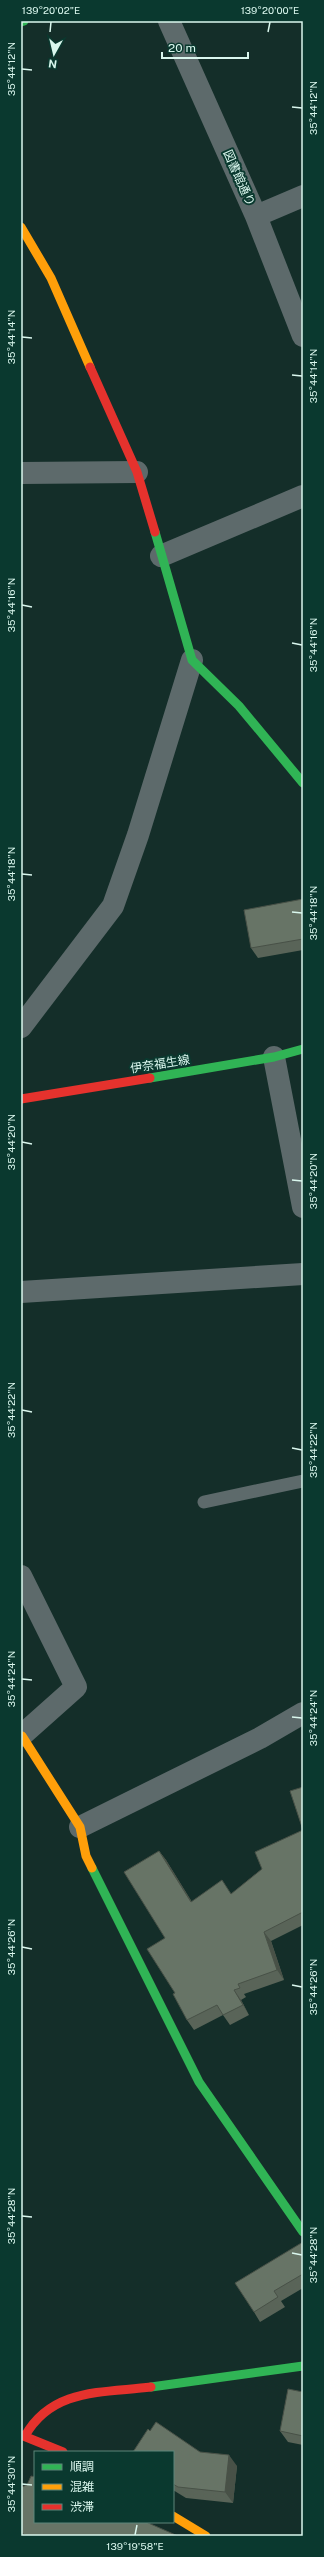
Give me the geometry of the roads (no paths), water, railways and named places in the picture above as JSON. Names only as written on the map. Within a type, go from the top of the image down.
[{"type":"street","name":"図書館通り","points":[[169,21],[256,216],[303,336]]},
{"type":"street","points":[[256,216],[303,196]]},
{"type":"street","points":[[21,227],[51,278],[137,472],[192,660],[239,706],[303,783]]},
{"type":"street","points":[[21,473],[137,472]]},
{"type":"street","points":[[161,556],[303,496]]},
{"type":"street","points":[[21,1027],[113,906],[138,835],[192,660]]},
{"type":"street","name":"伊奈福生線","points":[[21,1099],[274,1057],[303,1049]]},
{"type":"street","points":[[274,1057],[303,1207]]},
{"type":"street","points":[[21,1292],[303,1274]]},
{"type":"street","points":[[21,1576],[76,1687],[21,1736],[80,1827],[86,1856],[199,2082],[303,2232]]},
{"type":"street","points":[[80,1827],[260,1738],[303,1713]]},
{"type":"street","points":[[61,2451],[23,2435],[35,2418],[47,2406],[74,2397],[303,2366]]},
{"type":"street","points":[[174,2517],[206,2536]]},
{"type":"lane","points":[[204,1502],[303,1480]]}]
